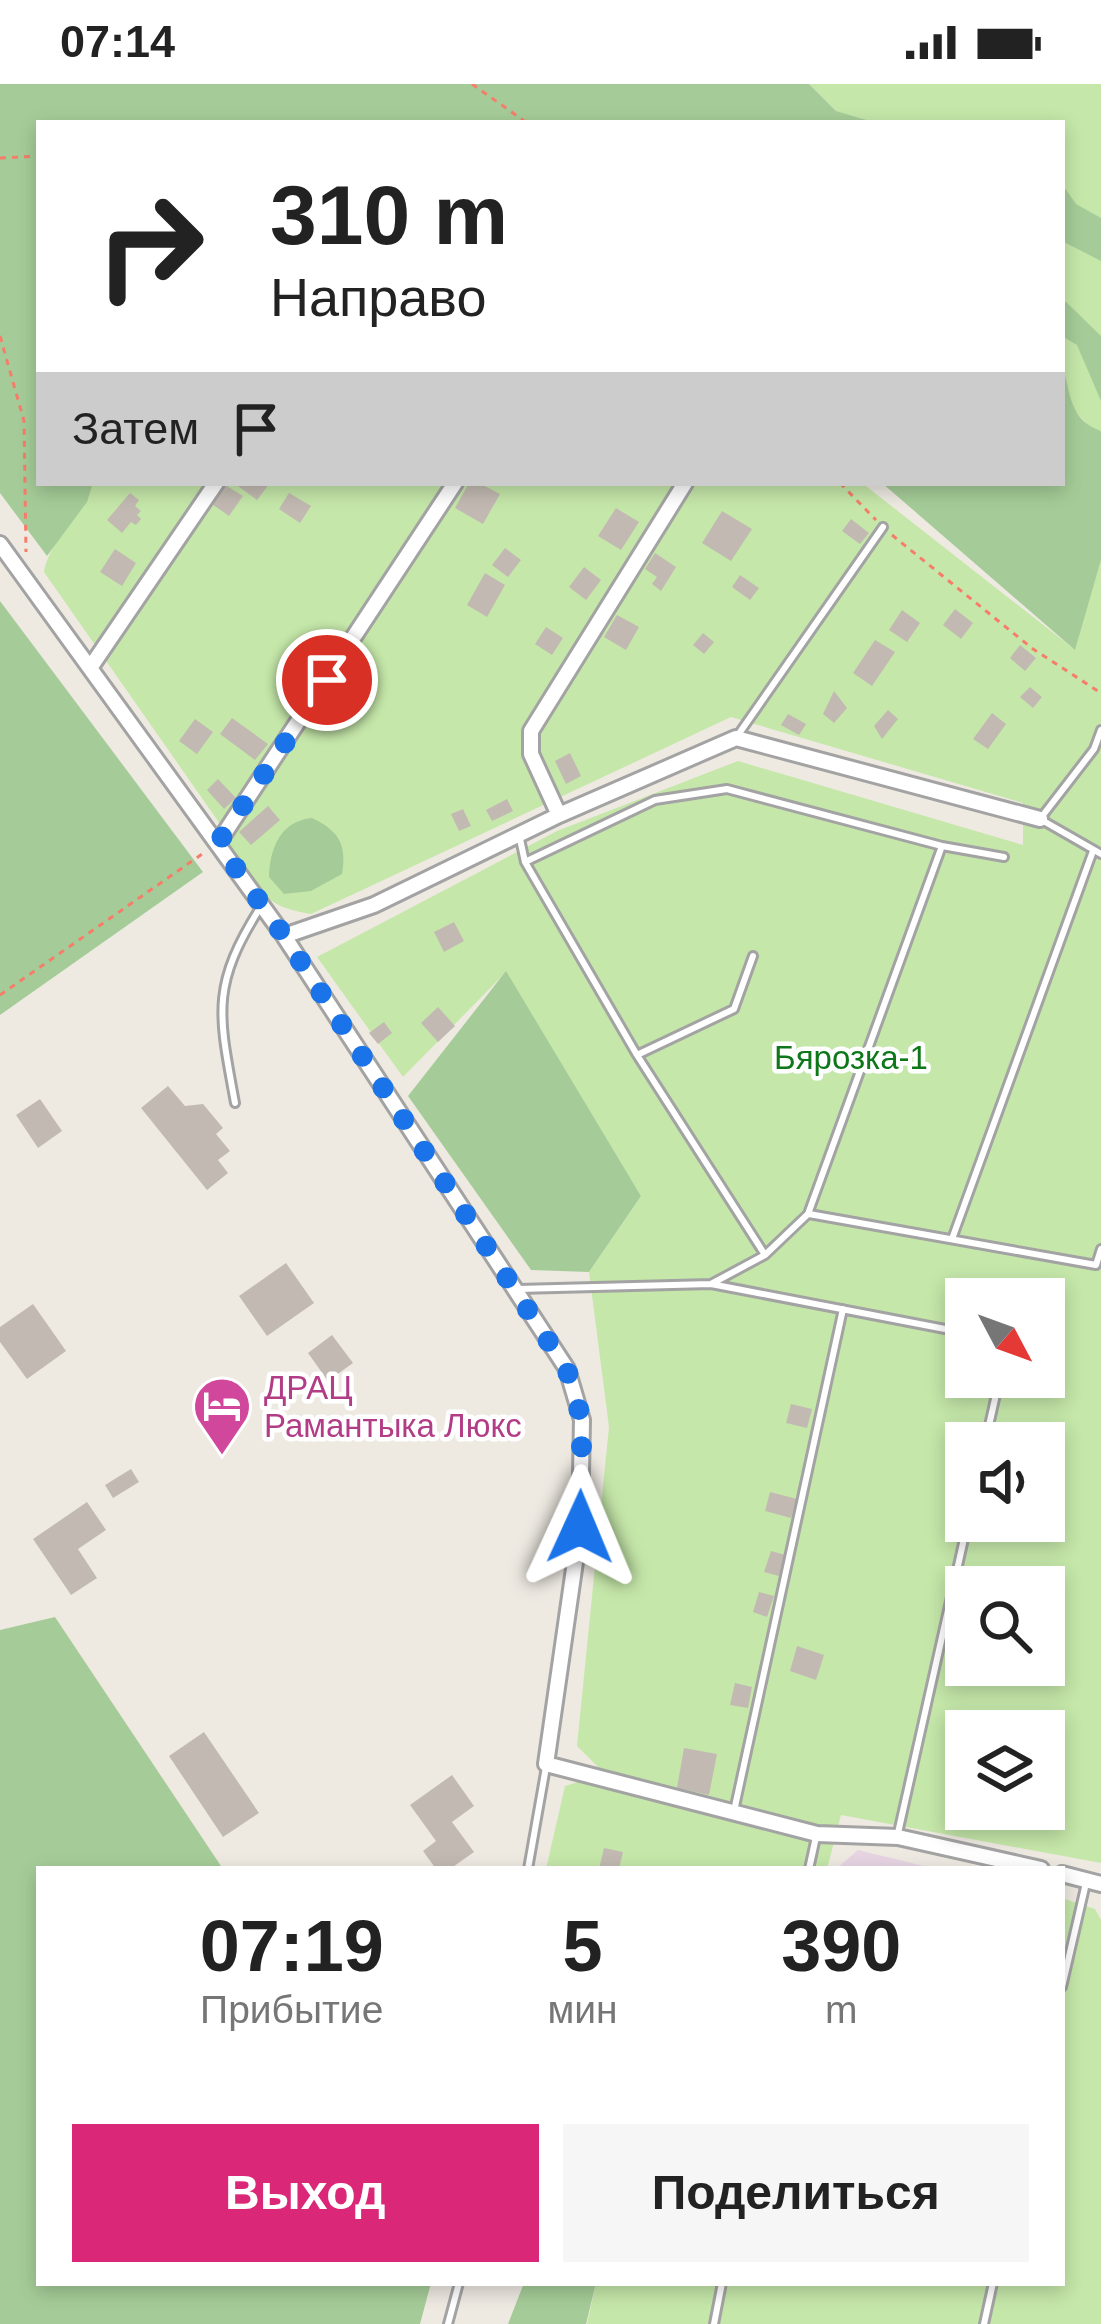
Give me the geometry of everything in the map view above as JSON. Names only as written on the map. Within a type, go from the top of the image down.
[{"type":"street","points":[[90,668],[214,486]]},
{"type":"street","points":[[218,843],[453,486]]},
{"type":"street","points":[[559,815],[531,754],[531,730],[683,486]]},
{"type":"street","points":[[0,544],[284,936],[567,1370],[582,1420],[580,1527],[546,1764],[817,1834],[898,1837],[1028,1866]]},
{"type":"street","points":[[284,936],[374,905],[559,815],[736,738],[1040,819]]},
{"type":"lane","points":[[736,738],[883,527]]},
{"type":"lane","points":[[952,1239],[1097,853],[1040,819],[1094,749],[1101,730]]},
{"type":"lane","points":[[525,862],[655,800],[727,789],[1004,857]]},
{"type":"lane","points":[[519,836],[525,862],[637,1055],[765,1255]]},
{"type":"lane","points":[[711,1284],[765,1255],[808,1214],[942,845]]},
{"type":"lane","points":[[235,1103],[219,1009],[222,987],[236,946],[262,905]]},
{"type":"lane","points":[[637,1055],[734,1009],[753,956]]},
{"type":"lane","points":[[808,1214],[1096,1264],[1101,1249]]},
{"type":"lane","points":[[512,1290],[711,1284],[945,1329]]},
{"type":"lane","points":[[733,1815],[843,1309]]},
{"type":"lane","points":[[898,1837],[963,1542]]},
{"type":"lane","points":[[529,1866],[546,1764]]},
{"type":"lane","points":[[810,1866],[817,1834]]},
{"type":"lane","points":[[1065,1977],[1094,1882]]},
{"type":"lane","points":[[448,2324],[459,2286]]},
{"type":"lane","points":[[714,2324],[721,2286]]},
{"type":"lane","points":[[984,2324],[992,2286]]},
{"type":"path","points":[[472,84],[526,120]]},
{"type":"path","points":[[0,158],[36,156]]},
{"type":"path","points":[[0,336],[24,421],[28,492],[22,537],[26,556]]},
{"type":"path","points":[[843,486],[883,527],[1033,649],[1101,693]]},
{"type":"path","points":[[0,995],[218,843]]},
{"type":"shaded area","points":[[858,1850],[924,1866],[839,1866]]},
{"type":"green space","points":[[0,84],[809,84],[836,111],[867,120],[36,120],[36,486],[92,486],[87,502],[47,556],[0,493]]},
{"type":"green space","points":[[809,84],[1101,84],[1101,431],[1073,409],[1065,378],[1065,120],[867,120],[836,111]]},
{"type":"green space","points":[[1065,188],[1076,204],[1101,218],[1101,261],[1065,243]]},
{"type":"green space","points":[[1065,301],[1101,336],[1101,401],[1077,345],[1065,338]]},
{"type":"green space","points":[[1065,377],[1077,413],[1101,431],[1101,560],[1075,650],[885,486],[1065,486]]},
{"type":"green space","name":"Бярозка-1","points":[[92,486],[866,486],[1074,649],[1101,560],[1101,1863],[841,1815],[828,1866],[547,1866],[565,1786],[605,1774],[577,1746],[609,1427],[589,1272],[641,1196],[506,972],[403,1077],[317,957],[557,831],[738,761],[1023,845],[1023,803],[731,717],[311,914],[286,908],[272,901],[250,876],[220,824],[44,572],[53,548]]},
{"type":"green space","points":[[0,601],[203,872],[0,1015]]},
{"type":"green space","points":[[312,818],[339,840],[342,874],[311,891],[284,894],[269,877],[275,846],[292,824]]},
{"type":"green space","points":[[506,971],[641,1196],[589,1272],[531,1270],[408,1096]]},
{"type":"green space","points":[[55,1617],[221,1866],[36,1866],[36,2286],[430,2286],[420,2324],[0,2324],[0,1630]]},
{"type":"green space","points":[[1065,1899],[1095,1909],[1101,1920],[1101,2324],[587,2324],[595,2286],[1065,2286]]},
{"type":"green space","points":[[523,2286],[595,2286],[586,2324],[508,2324]]},
{"type":"building","points":[[220,486],[243,496],[229,516],[209,502]]},
{"type":"building","points":[[238,486],[268,486],[257,500]]},
{"type":"building","points":[[467,486],[485,486],[500,494],[483,524],[455,508]]},
{"type":"building","points":[[130,493],[139,500],[135,506],[141,519],[122,533],[107,520]]},
{"type":"building","points":[[289,493],[311,506],[300,523],[279,509]]},
{"type":"building","points":[[616,508],[639,522],[621,550],[598,536]]},
{"type":"building","points":[[722,511],[752,529],[731,561],[702,543]]},
{"type":"building","points":[[851,519],[869,533],[860,544],[842,531]]},
{"type":"building","points":[[505,548],[521,560],[508,577],[492,565]]},
{"type":"building","points":[[115,549],[136,563],[122,586],[100,572]]},
{"type":"building","points":[[655,553],[676,567],[661,591],[652,584],[657,577],[645,569]]},
{"type":"building","points":[[584,567],[601,580],[586,600],[569,587]]},
{"type":"building","points":[[485,573],[505,585],[487,617],[467,605]]},
{"type":"building","points":[[740,575],[759,588],[750,600],[732,587]]},
{"type":"building","points":[[955,609],[973,623],[961,639],[943,625]]},
{"type":"building","points":[[902,610],[920,623],[907,642],[889,630]]},
{"type":"building","points":[[617,615],[639,627],[626,650],[604,637]]},
{"type":"building","points":[[546,627],[563,638],[552,655],[535,644]]},
{"type":"building","points":[[703,633],[714,642],[704,654],[693,645]]},
{"type":"building","points":[[875,640],[895,652],[872,686],[853,673]]},
{"type":"building","points":[[1020,645],[1036,658],[1025,671],[1010,658]]},
{"type":"building","points":[[1030,687],[1042,697],[1033,708],[1020,697]]},
{"type":"building","points":[[834,691],[847,708],[834,723],[823,714]]},
{"type":"building","points":[[888,710],[898,719],[882,739],[874,726]]},
{"type":"building","points":[[992,713],[1006,724],[988,749],[973,739]]},
{"type":"building","points":[[788,714],[806,724],[799,735],[781,725]]},
{"type":"building","points":[[232,718],[268,744],[255,760],[220,734]]},
{"type":"building","points":[[195,719],[213,732],[197,754],[179,741]]},
{"type":"building","points":[[570,753],[581,776],[566,784],[555,761]]},
{"type":"building","points":[[218,779],[236,798],[224,809],[207,790]]},
{"type":"building","points":[[507,799],[513,811],[492,821],[486,810]]},
{"type":"building","points":[[268,806],[280,820],[251,845],[239,832]]},
{"type":"building","points":[[463,809],[471,826],[459,831],[451,814]]},
{"type":"building","points":[[454,922],[464,941],[444,952],[434,932]]},
{"type":"building","points":[[438,1007],[455,1026],[438,1042],[421,1023]]},
{"type":"building","points":[[384,1022],[392,1033],[378,1044],[369,1033]]},
{"type":"building","points":[[168,1086],[185,1106],[203,1104],[223,1128],[216,1134],[230,1151],[218,1160],[228,1173],[207,1190],[141,1108]]},
{"type":"building","points":[[40,1099],[62,1131],[38,1148],[16,1115]]},
{"type":"building","points":[[286,1263],[314,1303],[267,1336],[239,1296]]},
{"type":"building","points":[[33,1304],[66,1351],[27,1379],[0,1342],[0,1327]]},
{"type":"building","points":[[332,1335],[353,1363],[328,1381],[308,1353]]},
{"type":"building","points":[[791,1404],[812,1409],[807,1428],[786,1423]]},
{"type":"building","points":[[131,1469],[139,1482],[113,1498],[105,1485]]},
{"type":"building","points":[[770,1492],[797,1499],[791,1518],[765,1511]]},
{"type":"building","points":[[87,1502],[106,1530],[78,1549],[97,1578],[71,1595],[33,1539]]},
{"type":"building","points":[[771,1551],[785,1555],[779,1576],[764,1572]]},
{"type":"building","points":[[759,1592],[774,1596],[767,1617],[753,1612]]},
{"type":"building","points":[[797,1646],[824,1655],[816,1680],[790,1671]]},
{"type":"building","points":[[735,1683],[752,1687],[748,1708],[730,1705]]},
{"type":"building","points":[[204,1732],[259,1813],[223,1837],[169,1756]]},
{"type":"building","points":[[684,1748],[717,1754],[709,1795],[677,1788]]},
{"type":"building","points":[[452,1775],[474,1806],[452,1822],[474,1852],[454,1866],[434,1866],[423,1851],[436,1841],[410,1805]]},
{"type":"building","points":[[604,1848],[623,1852],[620,1866],[600,1866]]},
{"type":"place","name":"ДРАЦ Рамантыка Люкс","points":[[222,1457]]},
{"type":"route","points":[[327,680],[218,843],[284,936],[567,1370],[582,1420],[580,1527]]}]
